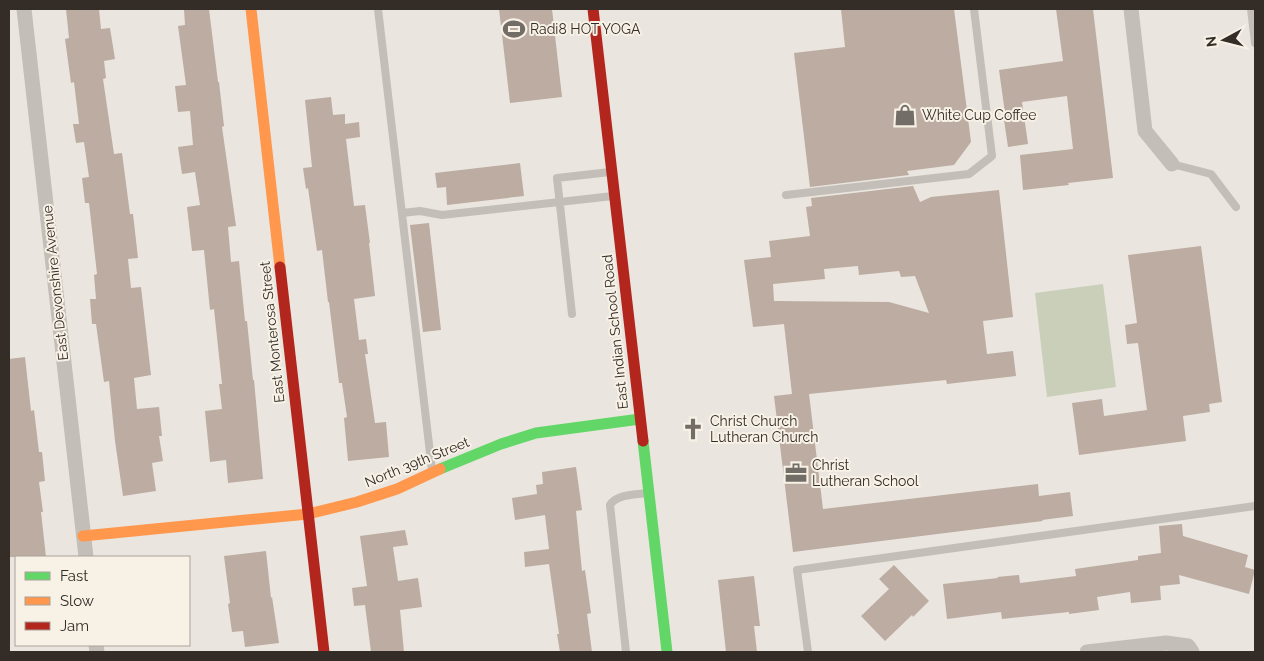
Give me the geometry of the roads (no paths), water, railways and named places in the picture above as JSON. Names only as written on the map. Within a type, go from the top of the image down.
[{"type":"street","name":"East Devonshire Avenue","points":[[24,9],[86,556]]},
{"type":"street","name":"East Monterosa Street","points":[[251,9],[324,652]]},
{"type":"street","name":"East Indian School Road","points":[[593,9],[668,652]]},
{"type":"street","points":[[1131,9],[1145,131],[1172,164]]},
{"type":"street","name":"North 39th Street","points":[[83,536],[308,514],[357,502],[397,489],[432,472],[501,444],[536,433],[640,419]]},
{"type":"street","points":[[1087,652],[1166,643],[1190,649]]},
{"type":"lane","points":[[378,9],[432,472]]},
{"type":"lane","points":[[786,195],[970,174],[992,156],[974,9]]},
{"type":"lane","points":[[1251,9],[1255,43]]},
{"type":"lane","points":[[1172,164],[1211,174],[1236,207]]},
{"type":"lane","points":[[572,314],[556,178],[612,172]]},
{"type":"lane","points":[[402,213],[420,211],[442,214],[615,196]]},
{"type":"lane","points":[[626,652],[610,505],[613,500],[618,498],[649,492]]},
{"type":"lane","points":[[808,652],[797,570],[1255,506]]},
{"type":"place","name":"Radi8 HOT YOGA","points":[[514,29]]},
{"type":"place","name":"White Cup Coffee","points":[[905,115]]},
{"type":"place","name":"Christ Church Lutheran Church","points":[[693,429]]},
{"type":"place","name":"Christ Lutheran School","points":[[796,473]]}]
